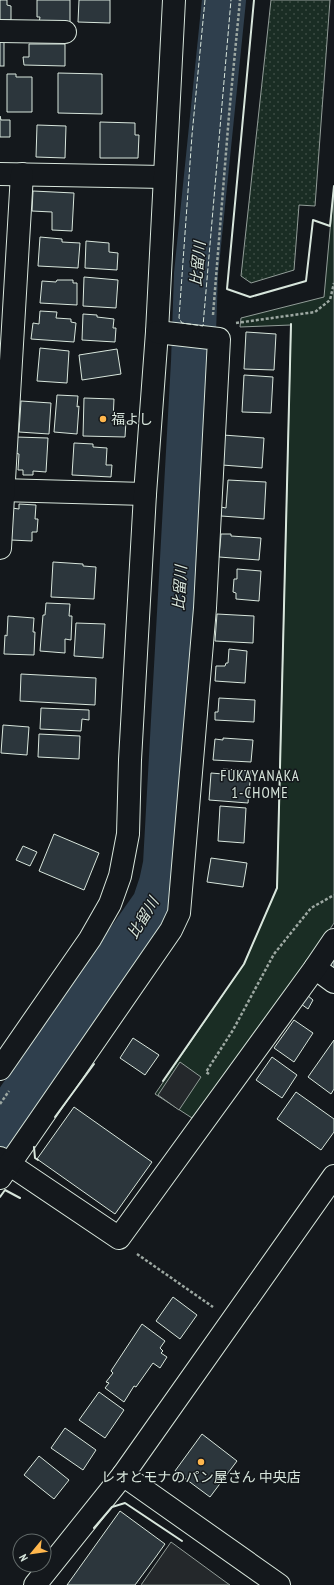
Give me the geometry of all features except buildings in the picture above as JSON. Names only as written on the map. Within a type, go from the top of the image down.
[{"type":"street","points":[[0,1069],[90,939],[110,904],[120,876],[128,834],[145,494],[157,332],[174,0]]},
{"type":"street","points":[[0,31],[65,32]]},
{"type":"street","points":[[0,174],[164,177]]},
{"type":"street","points":[[0,548],[2,490],[22,174]]},
{"type":"street","points":[[157,332],[211,339],[205,608],[182,894],[179,913],[171,930],[3,1167],[119,1238],[334,940]]},
{"type":"street","points":[[2,490],[145,494]]},
{"type":"street","points":[[315,968],[334,982]]},
{"type":"street","points":[[35,1585],[123,1475],[334,1176]]},
{"type":"street","points":[[123,1475],[279,1585]]},
{"type":"path","points":[[211,339],[228,123],[240,0]]},
{"type":"path","points":[[211,339],[234,323],[315,312],[330,300],[334,283]]},
{"type":"path","points":[[228,1087],[206,1072],[233,1030],[274,954],[311,908],[334,895]]},
{"type":"path","points":[[119,1238],[124,1245],[232,1321]]},
{"type":"green space","points":[[271,0],[330,0],[315,206],[299,205],[294,270],[251,283],[241,276]]},
{"type":"green space","points":[[334,186],[334,923],[296,980],[192,1118],[155,1094],[244,964],[277,888],[291,325],[240,327],[241,318],[324,297]]},
{"type":"shaded area","points":[[180,1062],[201,1077],[179,1110],[158,1095]]},
{"type":"shaded area","points":[[171,1542],[227,1583],[230,1585],[141,1585]]},
{"type":"waterway","name":"比留川","points":[[0,1127],[59,1039],[154,904],[165,864],[193,362],[196,274],[224,0]]},
{"type":"fence","points":[[205,0],[192,135],[179,318],[182,323],[203,326],[231,0]]},
{"type":"wall","points":[[254,0],[227,289],[250,297],[306,281],[313,220],[330,226],[334,186]]},
{"type":"wall","points":[[163,1081],[244,964],[277,888],[291,324]]},
{"type":"wall","points":[[55,1117],[94,1064]]},
{"type":"wall","points":[[34,1147],[35,1158],[38,1160]]},
{"type":"wall","points":[[0,1197],[5,1190],[20,1198]]},
{"type":"wall","points":[[94,1528],[112,1507],[125,1503],[182,1541]]},
{"type":"place","name":"福よし","points":[[103,419]]},
{"type":"place","name":"レオとモナのパン屋さん 中央店","points":[[201,1462]]},
{"type":"district","name":"FUKAYANAKA 1-CHOME","points":[[260,784]]}]
